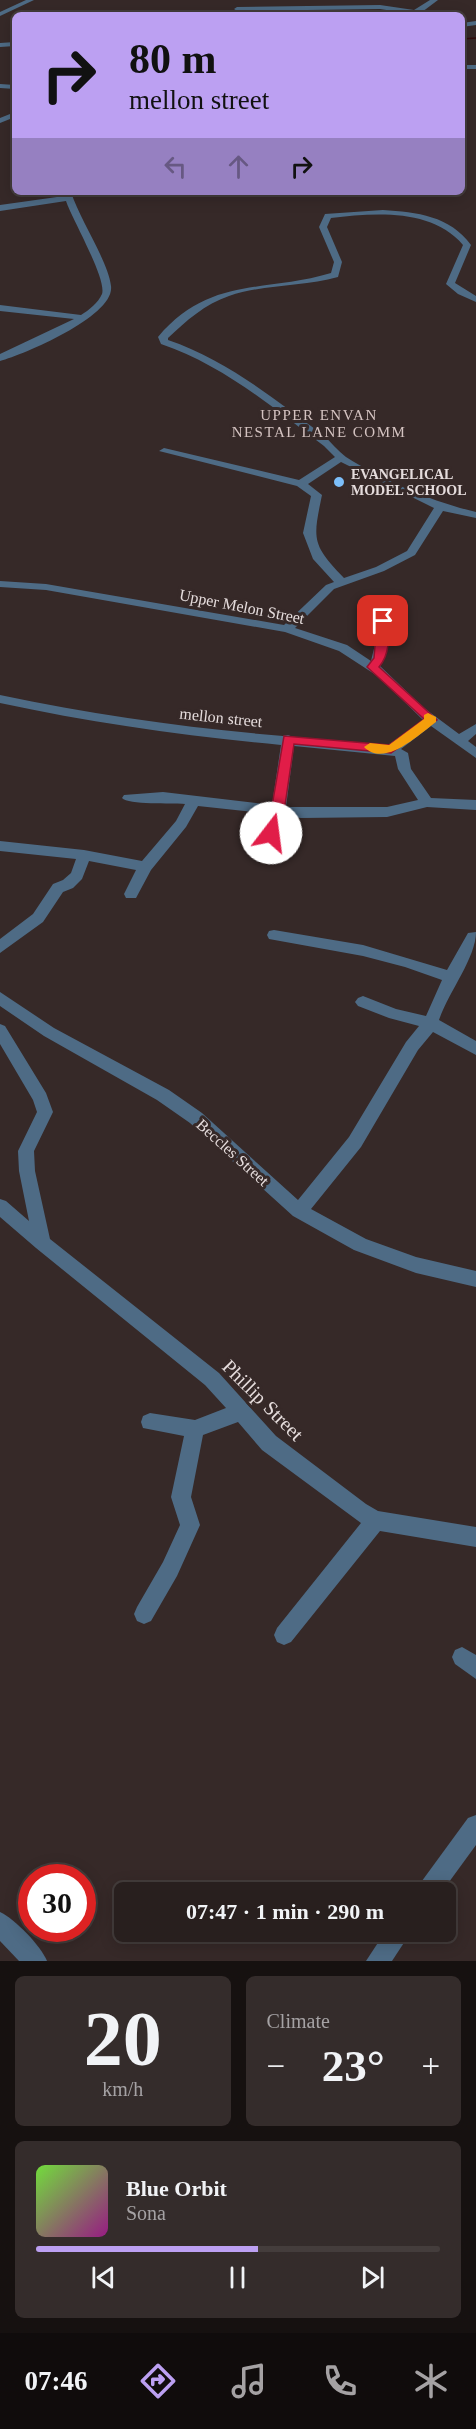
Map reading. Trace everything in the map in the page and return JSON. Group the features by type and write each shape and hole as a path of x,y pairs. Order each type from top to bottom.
{"street":[{"path":"0,15 31,0"},
{"path":"336,9 365,0"},
{"path":"418,12 432,2 447,0"},
{"path":"237,9 380,8 403,12"},
{"path":"0,15 9,17"},
{"path":"0,208 68,195 72,213 97,259 107,289 103,300 91,312 80,317 65,330 0,358"},
{"path":"476,299 450,284 467,245 463,238 450,228 432,218 347,213 328,216 322,227 338,262 335,275 314,282 237,291 207,302 184,317 163,337 164,342 204,358 232,375 328,444 341,458 440,507 476,514"},
{"path":"0,308 80,317"},
{"path":"164,451 301,484 317,495 309,533 319,559 342,583"},
{"path":"301,484 341,458"},
{"path":"287,628 330,587 380,569 411,553 440,507"},
{"name":"Upper Melon Street","path":"0,584 46,587 287,628 343,648 373,667 431,720 476,754"},
{"path":"373,667 380,659 383,639 383,621 378,602"},
{"name":"mellon street","path":"0,699 90,717 209,734 288,739 391,750"},
{"path":"391,750 431,720"},
{"path":"459,741 476,728"},
{"path":"260,843 271,833 278,812 288,739"},
{"path":"391,750 401,753 405,769 427,802"},
{"path":"129,798 163,797 278,812 387,812 427,802 476,805"},
{"path":"131,894 145,867 182,824 194,800"},
{"path":"0,846 84,855 145,867"},
{"path":"0,947 38,918 58,888 69,884 77,875 84,855"},
{"path":"274,935 339,944 433,970 449,977"},
{"path":"299,1211 355,1142 379,1105 412,1046 431,1023 449,977 473,937"},
{"name":"Beccles Street","path":"0,998 50,1032 163,1095 196,1118 299,1211 360,1245 416,1265 476,1279"},
{"path":"363,1002 394,1014 431,1023 476,1049"},
{"path":"0,1030 40,1098 45,1112 26,1151 27,1171 42,1243"},
{"name":"Phillip Street","path":"2,1209 212,1378 268,1443 359,1510 376,1520 476,1537"},
{"path":"150,1422 195,1429 240,1412"},
{"path":"144,1614 170,1569 189,1525 181,1497 195,1429"},
{"path":"284,1635 376,1520"},
{"path":"435,1882 476,1826"},
{"path":"0,1924 35,1961"},
{"path":"379,1960 392,1942"}],"waterway":[{"path":"465,39 476,38"}],"slow traffic":[{"path":"370,747 391,750 431,720 428,717"}],"place":[{"name":"EVANGELICAL MODEL SCHOOL","path":"339,482"}],"district":[{"name":"UPPER ENVAN NESTAL LANE COMM","path":"319,424"}],"route":[{"path":"271,833 278,812 288,739 391,750 431,720 373,667 380,659 383,621"}]}
